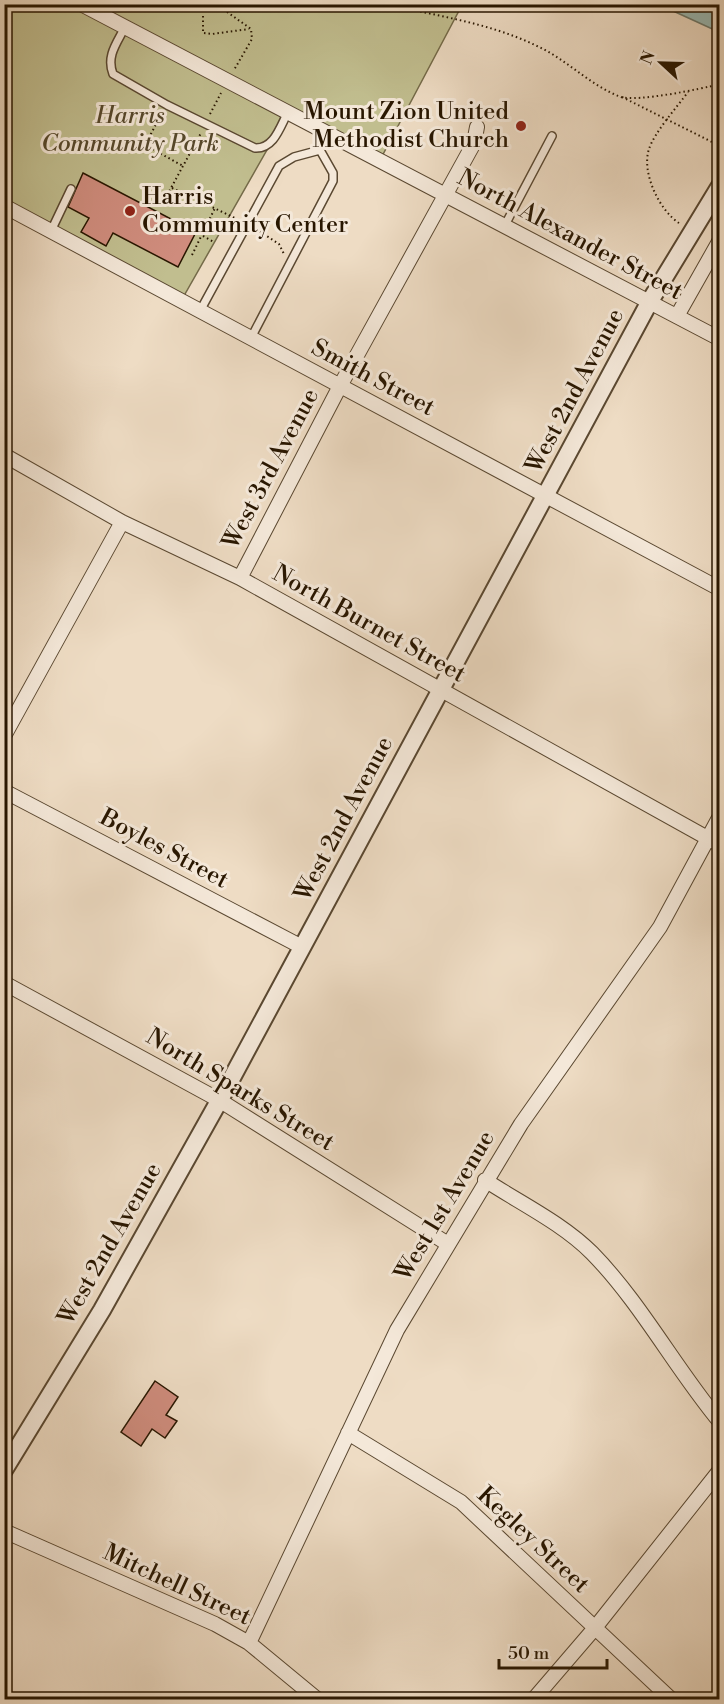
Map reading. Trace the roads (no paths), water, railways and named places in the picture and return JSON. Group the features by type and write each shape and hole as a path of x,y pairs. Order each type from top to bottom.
{"street":[{"name":"North Alexander Street","path":"81,4 720,339"},
{"name":"West 3rd Avenue","path":"240,578 340,386 474,142 477,128"},
{"name":"West 2nd Avenue","path":"4,1470 102,1310 219,1100 650,301 716,192"},
{"name":"Smith Street","path":"4,206 720,589"},
{"path":"677,316 720,240"},
{"name":"North Burnet Street","path":"4,455 123,522 240,578 714,841"},
{"path":"4,736 123,522"},
{"name":"Boyles Street","path":"4,790 302,947"},
{"name":"West 1st Avenue","path":"249,1642 397,1330 485,1179 527,1115 639,961 714,841 720,816"},
{"name":"North Sparks Street","path":"4,983 219,1100 448,1244"},
{"path":"485,1179 552,1222 590,1251 633,1304 720,1422"},
{"name":"Kegley Street","path":"348,1433 461,1502 672,1700"},
{"path":"534,1700 594,1629 720,1470"},
{"name":"Mitchell Street","path":"4,1531 215,1624 249,1642 318,1700"}],"lane":[{"path":"125,27 111,53 110,65 113,74 166,105 255,148 263,148 272,142 288,112"},
{"path":"200,310 279,166 294,157 320,150 328,134"},
{"path":"505,225 552,136"},
{"path":"251,338 333,180 333,173 320,150"},
{"path":"51,231 71,189"}],"water":[{"path":"660,5 719,5 719,32"}],"place":[{"name":"Mount Zion United Methodist Church","path":"521,126"},
{"name":"Harris Community Center","path":"130,211"}],"park label":[{"name":"Harris Community Park","path":"130,130"}]}
